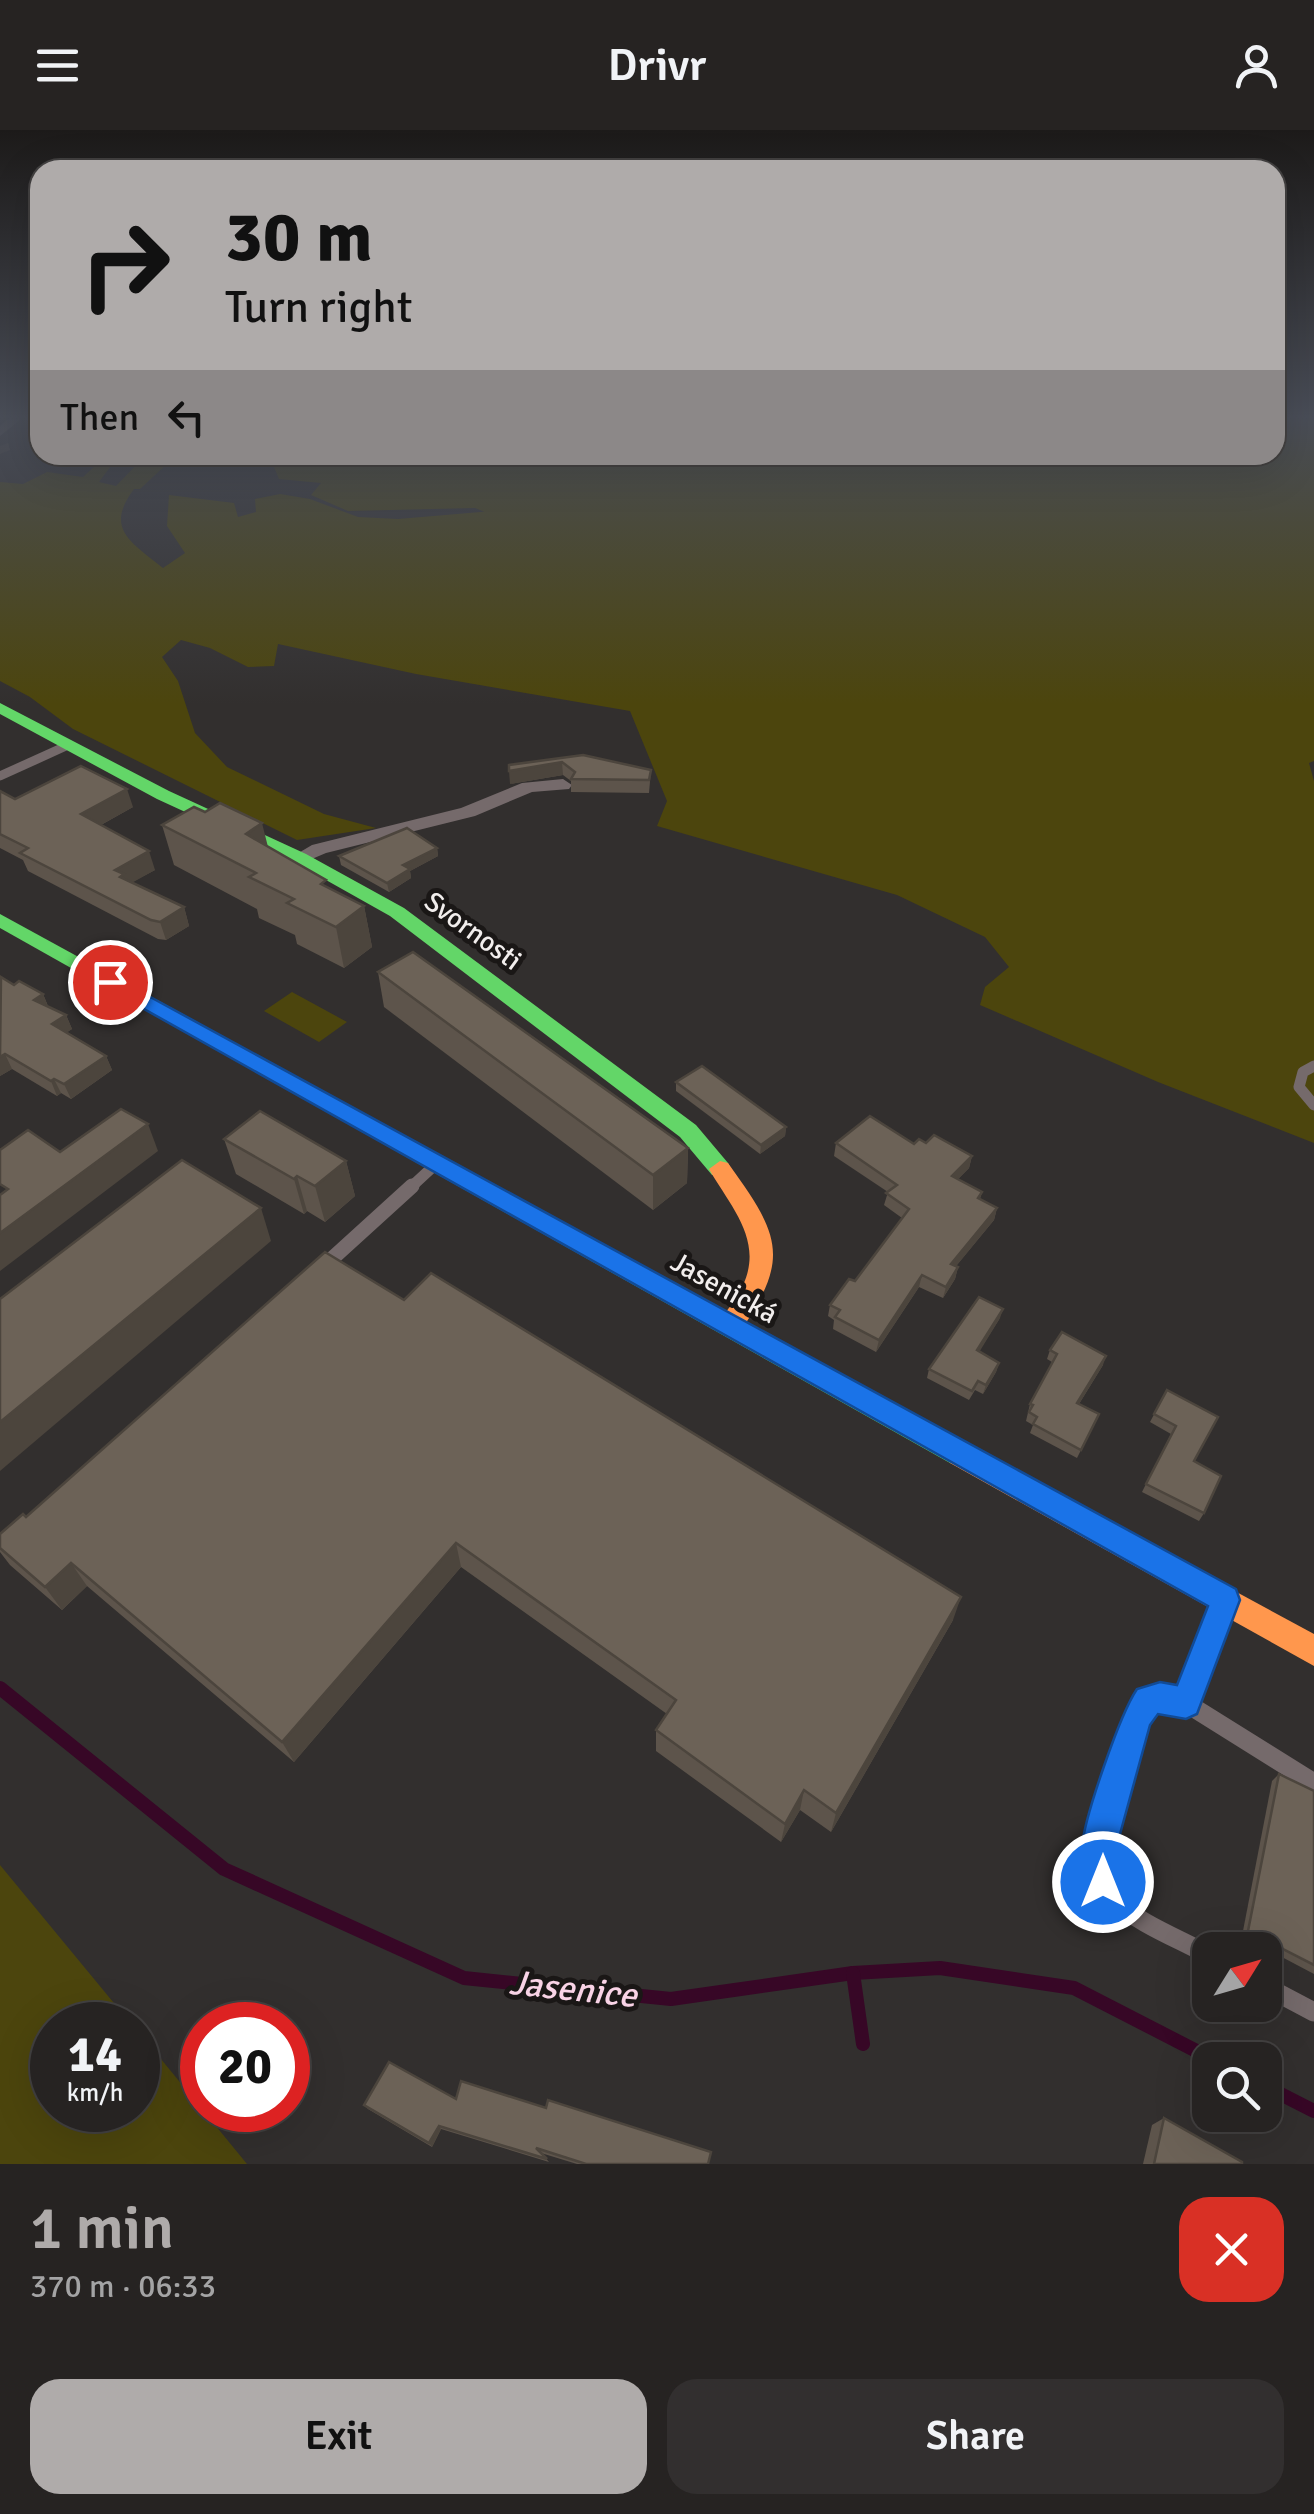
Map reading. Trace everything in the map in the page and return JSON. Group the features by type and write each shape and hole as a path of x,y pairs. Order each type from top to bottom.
{"street":[{"name":"Svornosti","path":"0,708 163,796 300,858 418,926 704,1146 761,1244 764,1258 760,1281 730,1326"},
{"path":"300,858 319,849 468,812 530,787 563,785"},
{"name":"Jasenická","path":"0,920 1314,1650"}],"lane":[{"path":"0,776 66,746"},
{"path":"1314,1066 1302,1072 1297,1086 1298,1093 1314,1105"},
{"path":"315,1274 437,1163"},
{"path":"1186,1703 1225,1600"},
{"path":"1192,1946 1112,1898 1100,1866 1100,1845 1141,1707 1160,1698 1186,1703 1314,1783"},
{"path":"1282,1995 1314,2012"}],"shaded area":[{"path":"0,514 121,514 125,534 163,568 185,553 167,526 168,514 237,514 238,517 350,514 398,519 460,514 1314,514 1314,761 1309,763 1314,781 1314,1143 1158,1082 980,1005 985,987 1009,967 985,937 897,895 657,826 667,801 630,711 416,674 278,644 274,666 248,667 210,648 181,640 162,657 178,681 195,733 227,767 324,814 376,828 297,840 73,729 30,697 0,681"},
{"path":"292,992 347,1022 319,1042 264,1011"},
{"path":"0,1865 113,2002 30,2002 30,2132 160,2132 160,2058 180,2082 180,2132 221,2132 247,2164 0,2164"}],"building":[{"path":"583,755 651,770 649,780 571,779 575,772 562,762 509,771 509,765"},
{"path":"81,766 127,789 81,814 149,851 115,870 124,874 120,877 184,907 160,922 20,853 28,848 0,834 0,791 15,799"},
{"path":"220,803 262,823 246,834 326,880 321,884 364,906 336,927 287,903 294,899 249,877 256,873 162,825 194,807 205,812"},
{"path":"407,828 437,848 403,865 410,869 387,883 339,856"},
{"path":"413,952 688,1148 653,1175 378,972"},
{"path":"1,977 14,985 19,981 43,994 34,1000 66,1015 52,1024 106,1056 64,1084 51,1081 5,1054 0,1057"},
{"path":"702,1066 786,1127 761,1145 676,1082"},
{"path":"121,1109 148,1124 0,1233 0,1195 8,1189 0,1184 0,1150 28,1130 60,1152"},
{"path":"260,1111 346,1161 315,1186 297,1176 294,1179 224,1139"},
{"path":"870,1116 914,1144 919,1139 926,1143 934,1135 972,1156 952,1176 982,1192 978,1198 997,1208 951,1264 958,1267 946,1287 922,1275 879,1340 835,1317 840,1310 830,1305 849,1279 855,1281 909,1209 886,1193 897,1185 836,1143"},
{"path":"182,1160 261,1208 0,1422 0,1299"},
{"path":"325,1252 404,1300 431,1273 961,1597 836,1813 804,1790 785,1824 656,1730 676,1700 456,1543 282,1742 71,1563 45,1587 0,1548 0,1534 23,1514 26,1517"},
{"path":"979,1297 1003,1309 977,1350 999,1363 986,1385 978,1381 972,1391 929,1369"},
{"path":"1062,1332 1106,1356 1077,1403 1099,1414 1081,1450 1033,1424 1037,1417 1029,1412 1057,1354 1050,1350"},
{"path":"1167,1390 1218,1417 1194,1461 1221,1476 1204,1513 1146,1484 1176,1426 1154,1414"},
{"path":"1279,1774 1314,1791 1314,1965 1282,1949 1282,1932 1248,1931"},
{"path":"389,2062 456,2099 461,2081 546,2108 548,2100 711,2152 708,2164 586,2164 536,2148 547,2159 439,2126 429,2143 364,2105"},
{"path":"1164,2118 1242,2162 1242,2164 1154,2164"}],"waterway":[{"name":"Jasenice","path":"0,1688 224,1869 464,1978 671,1999 853,1973"},
{"name":"Jasenice","path":"853,1973 940,1968 1074,1988 1192,2049"},
{"path":"853,1973 863,2044"},
{"name":"Jasenice","path":"1282,2095 1314,2111"}],"traffic: fast":[{"path":"0,708 163,795 300,858 397,912 688,1131 720,1169"},
{"path":"0,920 960,1454"}],"traffic: slow":[{"path":"720,1169 749,1212 762,1247 757,1282 730,1326"},
{"path":"960,1454 1314,1651"}],"route":[{"path":"110,982 1225,1600 1186,1703 1148,1700 1136,1718 1100,1845 1103,1882"}]}
